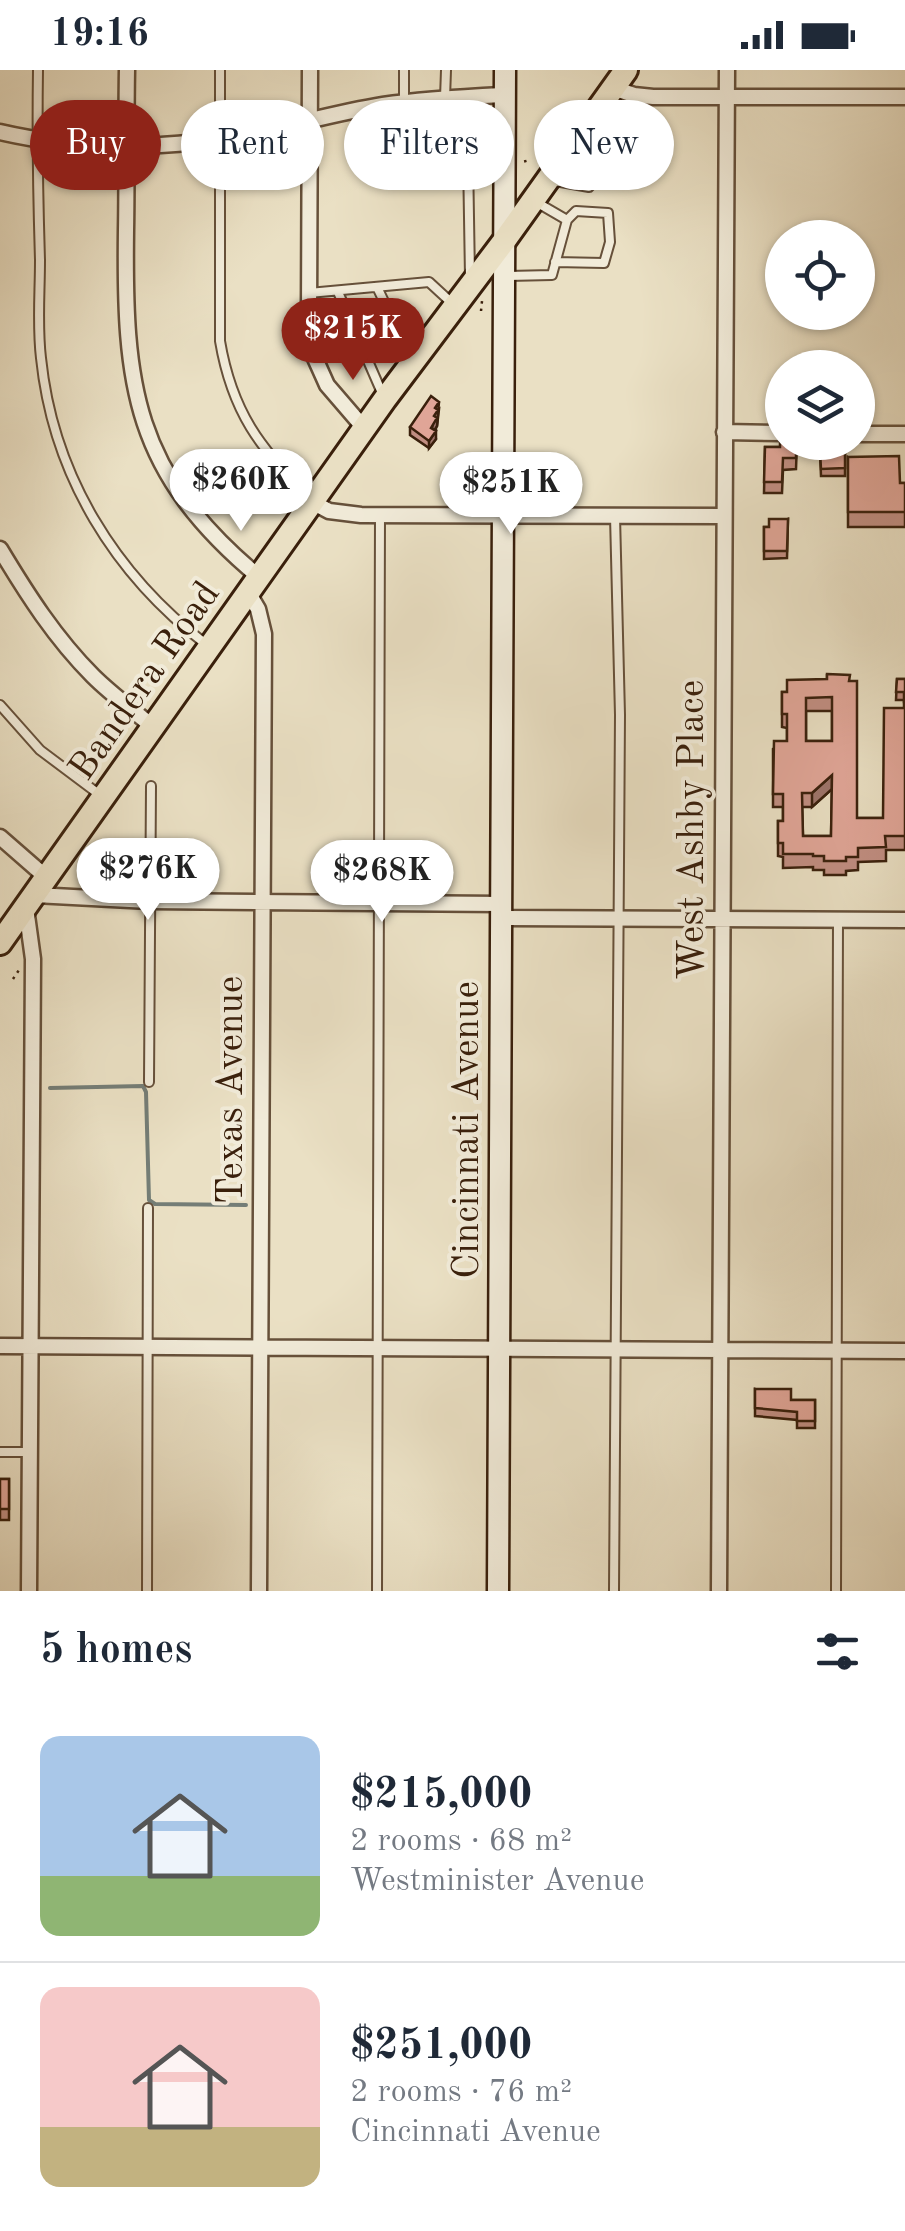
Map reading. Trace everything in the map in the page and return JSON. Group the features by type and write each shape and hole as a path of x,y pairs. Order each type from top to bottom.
{"main road":[{"name":"Bandera Road","path":"604,100 619,79"},
{"name":"Bandera Road","path":"0,944 384,399 455,306 479,293 504,241 540,190"}],"street":[{"path":"127,70 127,100"},
{"path":"310,70 310,100"},
{"name":"Cincinnati Avenue","path":"498,1591 504,70"},
{"name":"West Ashby Place","path":"719,1591 727,70"},
{"path":"619,79 634,95 905,97"},
{"path":"424,100 504,95"},
{"path":"0,132 30,138"},
{"path":"126,190 127,342 138,405 175,489 253,585"},
{"path":"309,190 309,327 319,370 342,406 364,428"},
{"path":"724,432 765,433"},
{"path":"875,434 905,434"},
{"path":"312,502 338,513 380,515 724,516"},
{"path":"0,549 58,638 94,677 153,727"},
{"name":"Texas Avenue","path":"253,585 264,634 260,1591"},
{"path":"0,837 36,894 30,1591"},
{"path":"36,894 149,901 378,903 616,919 905,920"},
{"path":"0,1346 905,1351"}],"lane":[{"path":"38,70 38,100"},
{"path":"220,70 220,100"},
{"path":"404,70 404,100"},
{"path":"445,98 446,70"},
{"path":"468,97 479,293"},
{"path":"38,190 37,306 41,360 47,399 64,458 98,528 128,570 154,601 210,647"},
{"path":"219,190 220,340 224,364 233,392 262,449 312,502"},
{"path":"533,200 567,220"},
{"path":"504,276 552,274 555,262 567,220 576,211 608,213 610,242 604,263 555,262"},
{"path":"308,293 429,282 455,306"},
{"path":"377,287 413,362"},
{"path":"338,292 384,399"},
{"path":"377,1591 380,515"},
{"path":"614,1591 620,715 615,516"},
{"path":"0,705 40,750 104,798"},
{"path":"150,786 150,1082"},
{"path":"836,1591 838,920"},
{"path":"148,1208 148,1591"},
{"path":"0,1452 30,1452"}],"path":[{"path":"479,293 481,312"}],"building":[{"path":"431,396 439,402 431,428 436,431 429,441 410,427"},
{"path":"765,447 765,460 783,460 782,482 764,482"},
{"path":"875,456 899,456 900,483 905,483 905,512 848,512 848,460 875,460"},
{"path":"820,460 845,460 845,468 821,469"},
{"path":"769,519 788,519 787,551 764,551 764,527 769,527"},
{"path":"827,674 850,675 849,681 857,681 857,818 883,818 884,708 905,708 905,836 885,836 886,847 858,848 858,857 846,857 846,861 824,861 824,856 813,854 783,854 783,843 778,843 783,794 773,794 774,741 787,741 782,692 787,692 787,680 827,679","holes":["832,697 832,741 806,741 806,698","832,775 831,836 803,836 802,793 812,793"]},
{"path":"897,679 905,679 905,702 904,692 896,692"},
{"path":"755,1389 791,1389 791,1400 815,1400 815,1421 797,1421 797,1412 755,1408"},
{"path":"0,1479 9,1479 9,1509 0,1509"}],"waterway":[{"path":"50,1088 143,1086 149,1200 155,1204 246,1205"}]}
